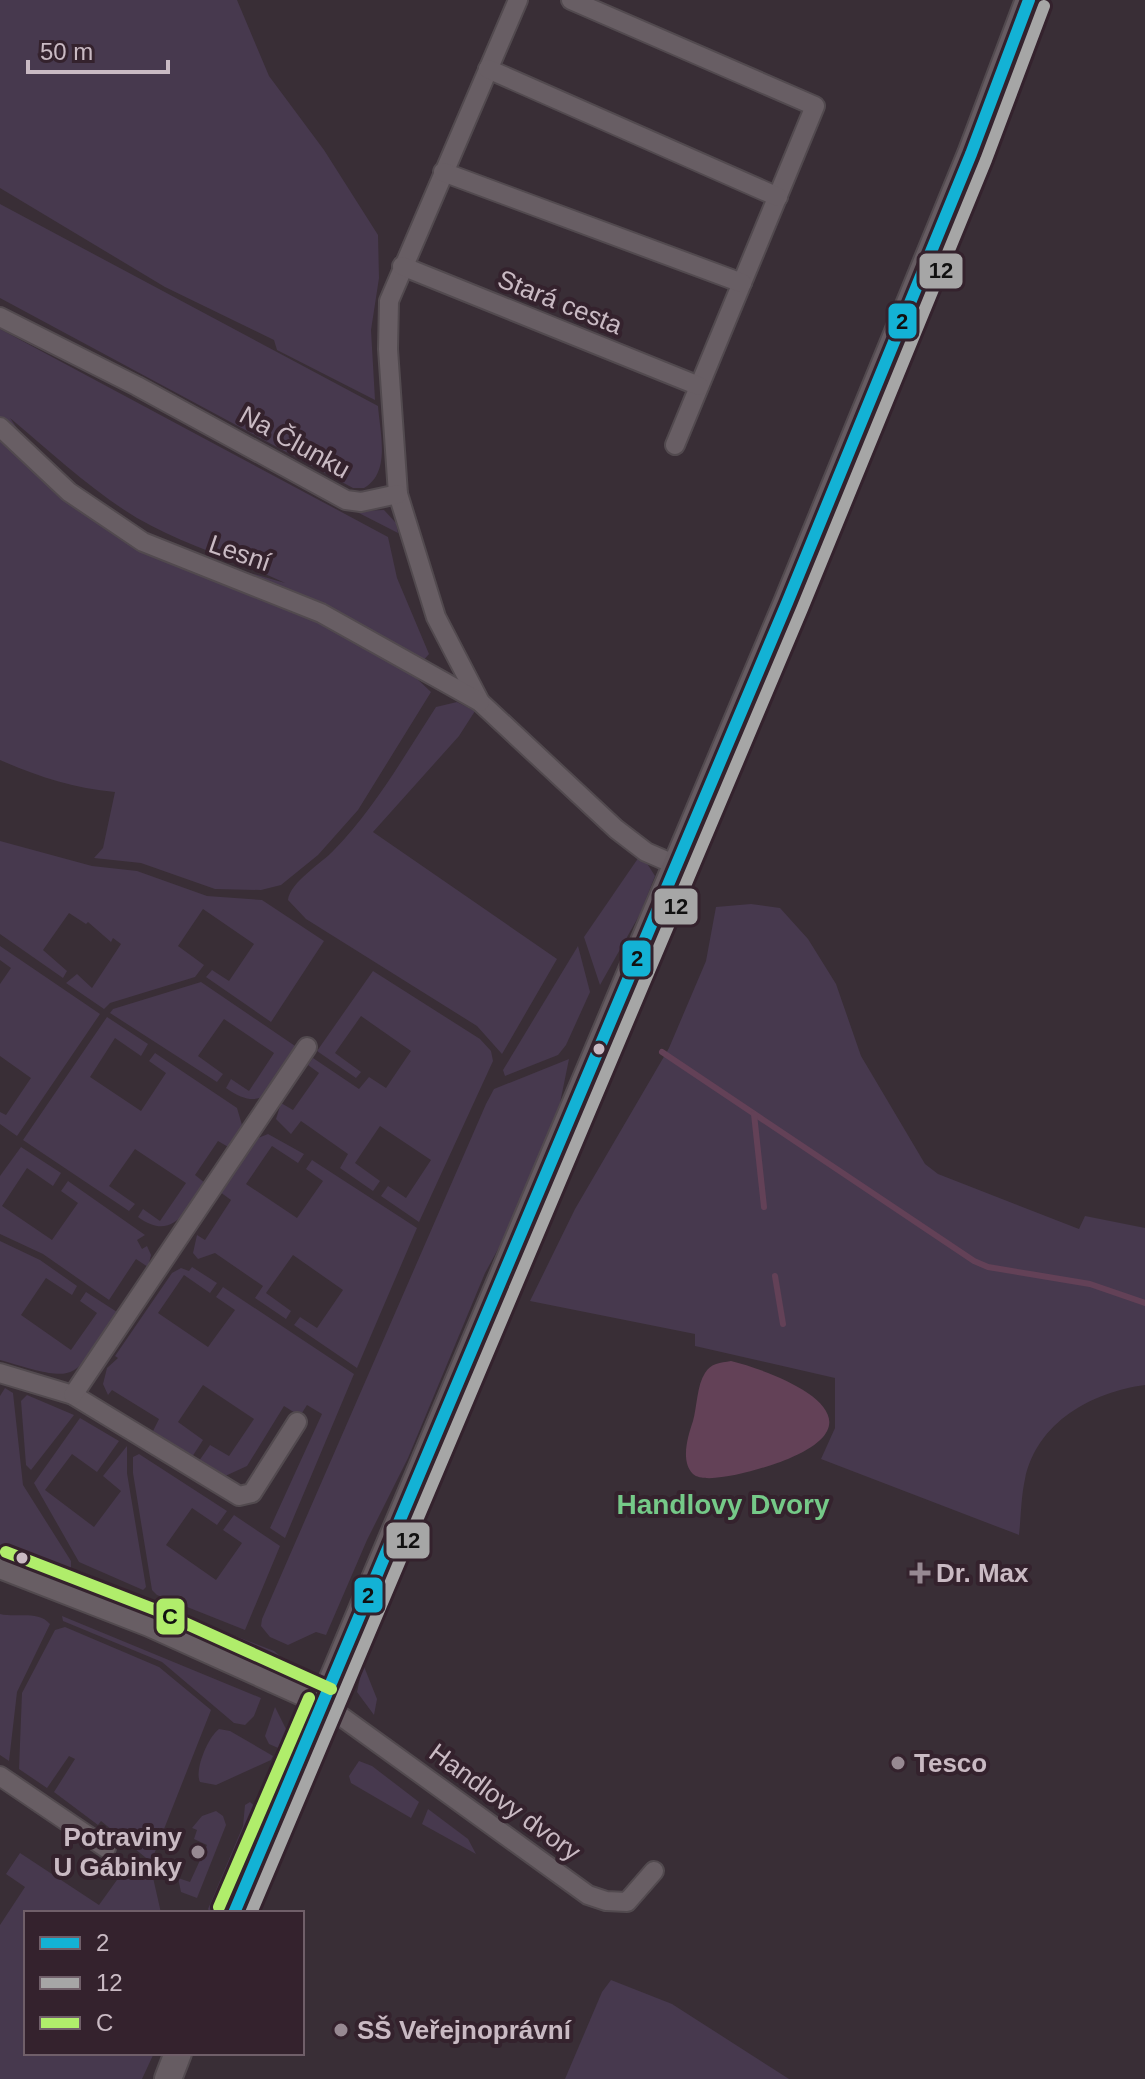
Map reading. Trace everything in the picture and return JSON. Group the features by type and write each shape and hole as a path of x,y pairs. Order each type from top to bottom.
{"main road":[{"path":"235,1911 787,603 971,154 1029,0"},
{"path":"168,2079 177,2055"}],"street":[{"path":"518,0 402,266 388,313 398,494 436,617 480,702 616,829 646,852 676,865"},
{"path":"571,0 815,106 675,445"},
{"path":"488,69 778,197"},
{"path":"443,172 742,283"},
{"name":"Stará cesta","path":"402,266 699,386"},
{"name":"Na Člunku","path":"0,317 137,386 346,500 361,502 398,494"},
{"name":"Lesní","path":"0,427 69,492 143,542 321,613 480,702"},
{"path":"73,1395 307,1047"},
{"path":"0,1373 73,1395 239,1496 252,1493 297,1422"},
{"path":"0,1567 149,1625 324,1704"},
{"name":"Handlovy dvory","path":"324,1704 588,1895 606,1901 627,1902 654,1871"},
{"path":"0,1776 106,1848"}],"shaded area":[{"path":"0,0 237,0 269,76 324,150 378,235 379,278 371,330 375,400 277,350 274,340 165,287 0,188"},
{"path":"0,204 378,406 382,452 378,473 364,488 353,488 0,298"},
{"path":"0,329 388,537 397,578 429,654 422,662 322,603 350,630 394,657 431,692 358,810 318,855 281,885 261,890 215,889 141,863 94,858 103,848 115,792 56,781 0,760","holes":["10,418 88,483 137,518 285,583 198,558 82,509 39,461"]},
{"path":"384,510 396,523 398,533 355,511"},
{"path":"457,702 475,711 459,736 373,832 557,959 502,1054 477,1026 306,919 288,900 294,886 334,850 363,817 436,707"},
{"path":"0,841 92,866 137,871 207,896 262,900 324,941 271,1022 206,977 212,970 229,981 254,944 203,909 178,946 204,965 195,977 110,1003 104,1009 66,983 77,974 92,988 121,944 113,938 111,942 88,922 86,924 69,913 43,950 67,971 63,978 0,934"},
{"path":"641,854 655,876 640,914 600,985 584,937"},
{"path":"751,904 780,908 808,939 836,984 861,1056 925,1164 938,1174 1079,1229 1085,1216 1145,1228 1145,1385 1087,1403 1054,1426 1041,1441 1025,1479 1019,1535 821,1459 835,1428 835,1378 695,1346 695,1334 530,1301 575,1209 669,1048 706,961 716,907"},
{"path":"0,946 100,1014 17,1136 0,1124 0,1112 6,1115 31,1078 0,1056 0,984 11,968 0,960"},
{"path":"578,946 590,992 566,1045 558,1055 505,1076 503,1070"},
{"path":"373,971 480,1039 491,1051 493,1061 419,1222 381,1196 388,1186 406,1198 431,1160 380,1126 355,1163 380,1181 373,1191 340,1168 348,1154 301,1121 291,1134 276,1119 281,1103 293,1110 319,1073 308,1065 313,1058 359,1089 369,1077 386,1088 411,1051 361,1016 335,1053 361,1072 356,1078 317,1051"},
{"path":"201,982 298,1048 270,1092 252,1099 226,1088 231,1079 249,1091 274,1053 224,1019 198,1056 223,1074 217,1082 110,1013 113,1009"},
{"path":"107,1017 148,1044 141,1056 115,1038 90,1077 141,1111 166,1073 149,1061 155,1053 237,1108 242,1125 230,1148 218,1141 195,1175 205,1183 185,1212 170,1225 150,1224 138,1217 143,1209 160,1221 186,1183 135,1149 109,1186 135,1204 129,1211 23,1140"},
{"path":"569,1059 560,1103 508,1231 485,1273 408,1458 367,1540 326,1635 316,1632 288,1645 270,1637 261,1626 262,1619 486,1104 494,1089"},
{"path":"268,1134 304,1154 298,1163 272,1146 246,1184 297,1218 323,1181 306,1169 312,1160 417,1228 357,1368 294,1325 300,1317 317,1328 343,1290 293,1255 266,1293 291,1311 286,1319 255,1298 263,1286 215,1253 198,1259 193,1253 197,1235 205,1240 231,1200 220,1192 258,1138"},
{"path":"21,1147 61,1173 53,1186 27,1168 2,1206 52,1240 78,1203 61,1191 68,1181 145,1235 137,1240 142,1249 147,1246 151,1255 148,1267 136,1259 109,1300 43,1254 0,1234 0,1176"},
{"path":"0,1241 40,1260 77,1286 72,1295 46,1278 21,1315 71,1350 97,1313 80,1301 86,1292 117,1312 91,1352 72,1371 61,1374 46,1372 0,1360"},
{"path":"192,1267 217,1283 210,1293 184,1275 158,1313 208,1347 235,1310 216,1297 223,1287 354,1374 285,1538 270,1528 322,1414 307,1405 300,1416 284,1406 247,1466 223,1477 199,1461 210,1445 229,1456 254,1419 203,1385 178,1422 203,1440 192,1457 153,1431 159,1419 112,1390 108,1395 103,1384 107,1368 118,1358 115,1356 172,1273 181,1268 189,1271"},
{"path":"731,1361 797,1386 827,1413 828,1428 817,1443 788,1459 725,1477 700,1477 689,1469 686,1455 700,1384 710,1367"},
{"path":"5,1388 13,1393 23,1485 71,1561 71,1576 0,1549 0,1396"},
{"path":"27,1395 74,1415 31,1470 26,1465 21,1401"},
{"path":"80,1418 119,1441 97,1472 72,1454 45,1490 94,1527 121,1491 103,1476 127,1446 127,1473 146,1587 143,1590 79,1562 34,1483"},
{"path":"139,1454 227,1511 217,1525 192,1508 166,1545 216,1580 242,1543 223,1530 234,1515 280,1546 245,1630 157,1595 152,1590 133,1473 133,1457"},
{"path":"80,1571 146,1598 121,1596 77,1579"},
{"path":"0,1614 40,1617 50,1624 17,1692 9,1761 0,1755"},
{"path":"62,1616 261,1698 254,1716 245,1725 234,1723 162,1662 63,1621"},
{"path":"186,1617 274,1651 280,1656 279,1662 198,1629"},
{"path":"65,1627 159,1667 211,1710 151,1862 101,1821 98,1825 54,1792 75,1759 69,1756 47,1788 19,1769 22,1693 55,1630"},
{"path":"363,1664 377,1699 374,1715 357,1692"},
{"path":"275,1707 288,1733 285,1751 269,1744 265,1736"},
{"path":"219,1729 230,1731 273,1756 271,1760 216,1785 200,1782 203,1754"},
{"path":"359,1761 372,1766 419,1802 411,1818 351,1783 349,1776"},
{"path":"250,1802 257,1808 215,1911 209,1911 243,1826 245,1805"},
{"path":"428,1809 468,1839 476,1854 422,1824"},
{"path":"216,1811 223,1816 226,1825 197,1898 181,1892 178,1878 190,1882 207,1845 194,1839 197,1830 192,1828 202,1816"},
{"path":"20,1853 99,1905 132,1859 152,1873 161,1911 24,1911 24,2055 153,2055 142,2079 0,2079 0,1925 25,1887 6,1874"},
{"path":"611,1980 672,2004 789,2079 565,2079 602,1992"}],"waterway":[{"path":"662,1052 974,1261 988,1267 1090,1284 1145,1303"},
{"path":"754,1114 764,1207"},
{"path":"775,1276 783,1324"}],"transit line":[{"name":"2","path":"235,1911 787,603 971,154 1029,0"},
{"name":"12","path":"252,1911 802,609 986,160 1044,6"},
{"name":"C","path":"6,1552 156,1610 331,1689"},
{"name":"C","path":"219,1907 309,1698"}],"place":[{"name":"Dr. Max","path":"920,1573"},
{"name":"Tesco","path":"898,1763"},
{"name":"Potraviny U Gábinky","path":"198,1852"},
{"name":"SŠ Veřejnoprávní","path":"341,2030"}],"district":[{"name":"Handlovy Dvory","path":"723,1504"}]}
